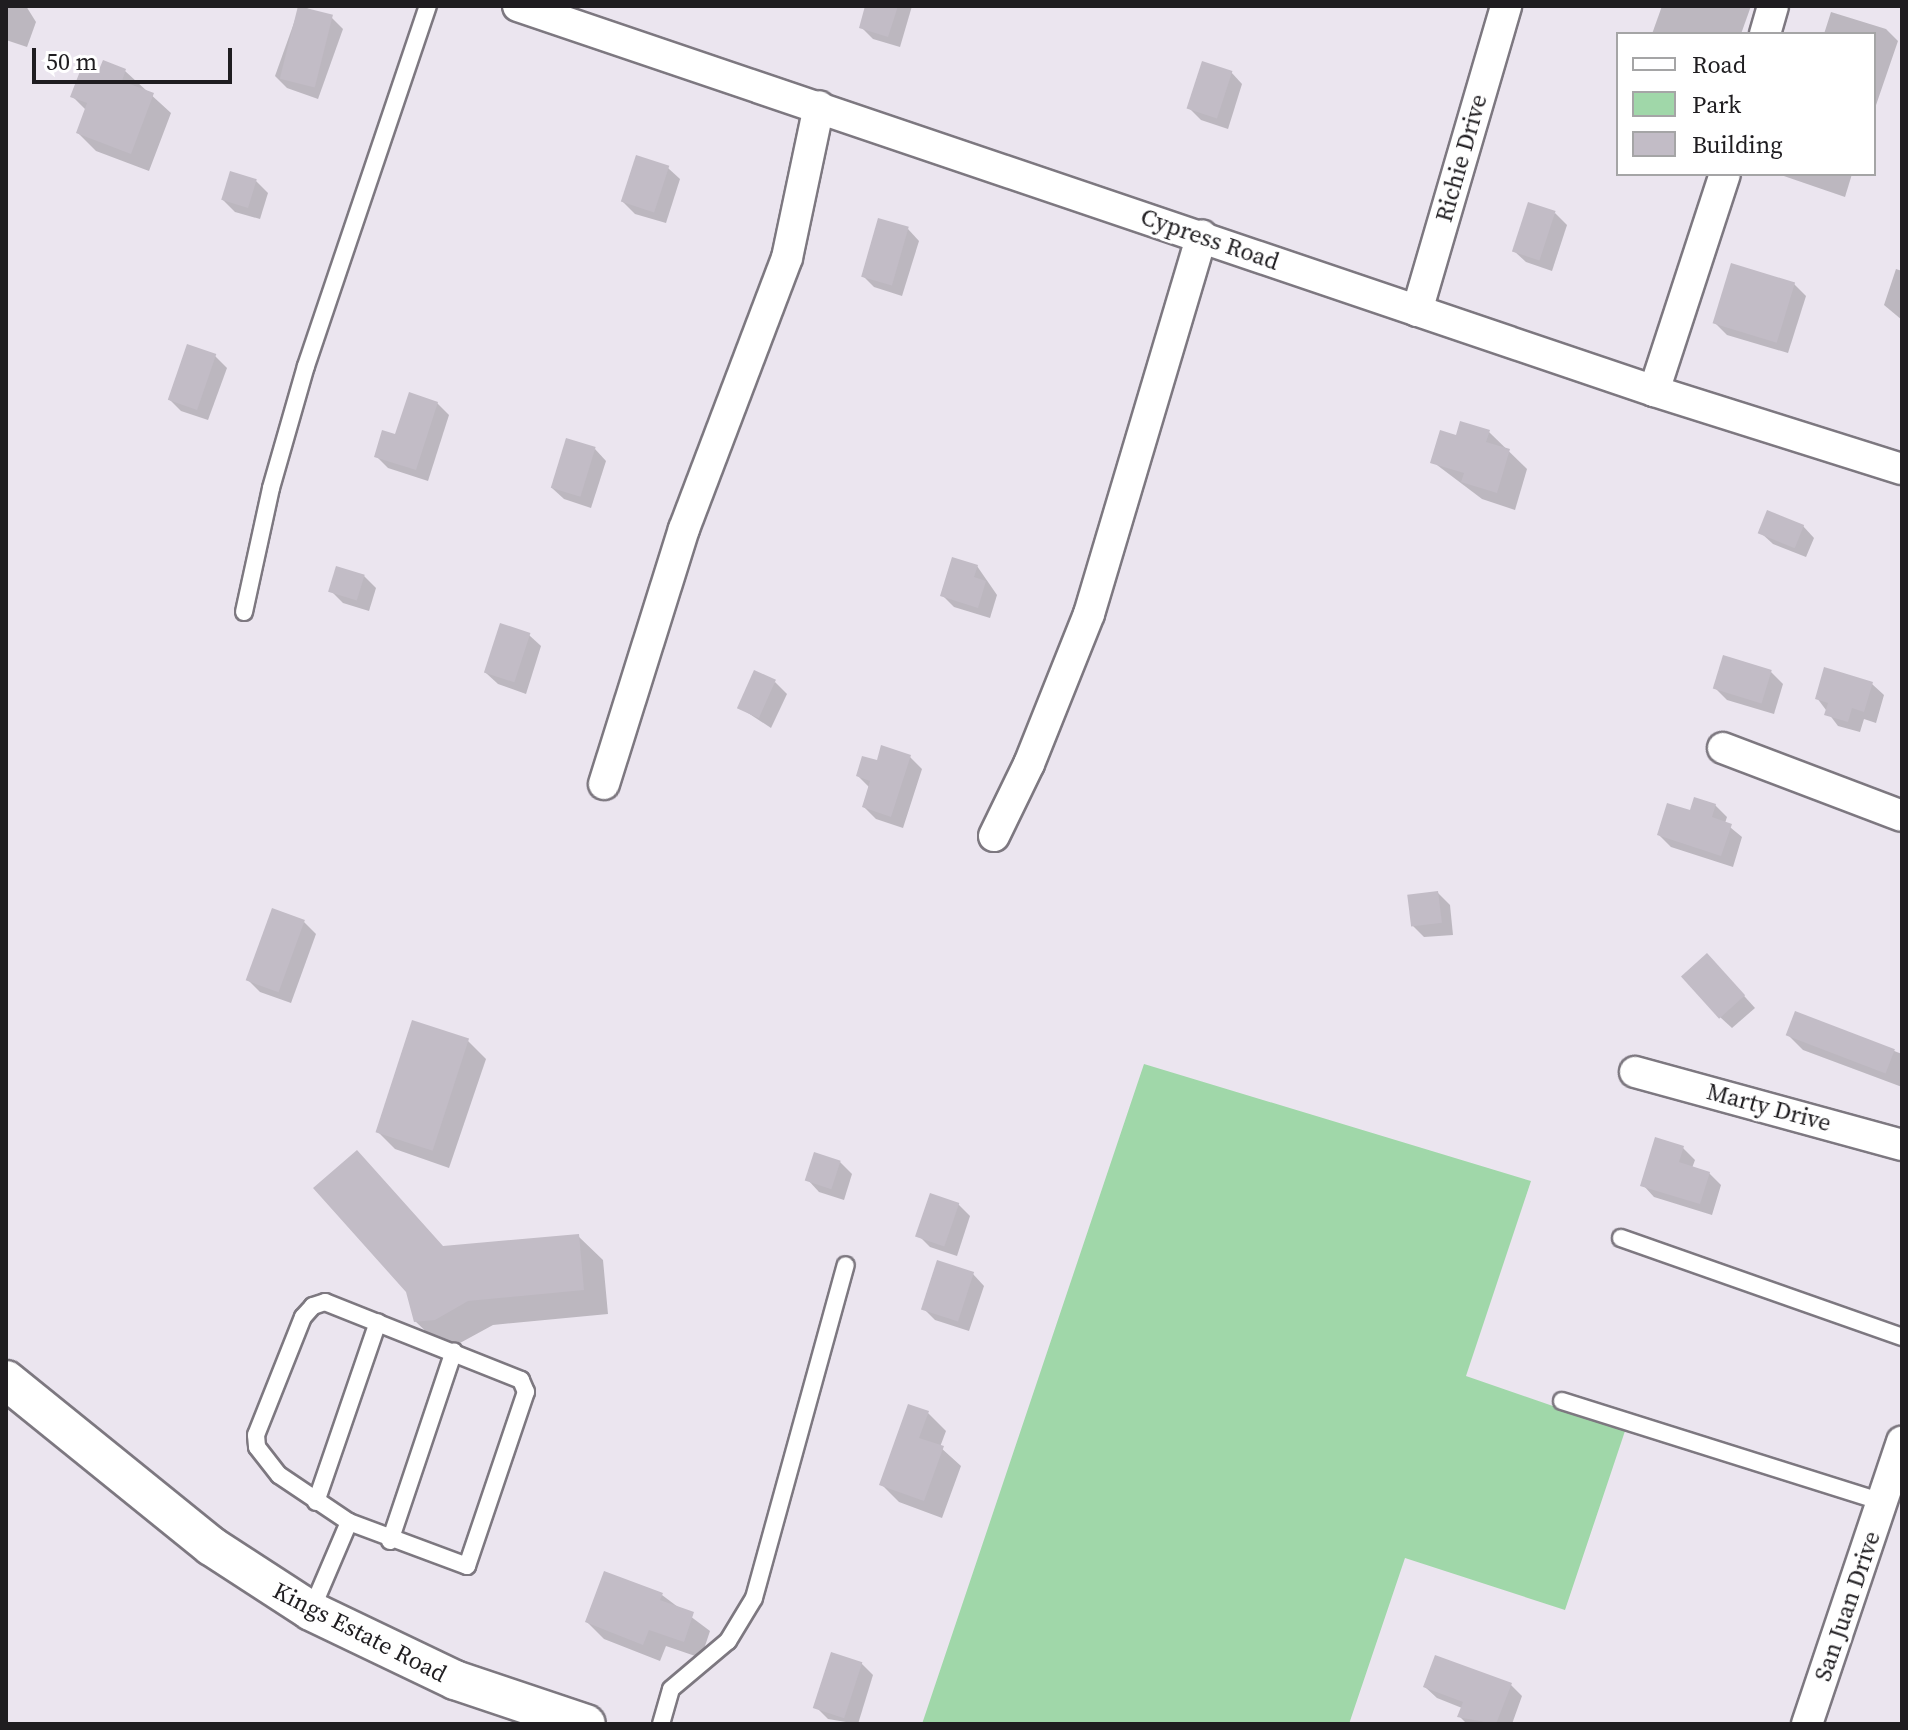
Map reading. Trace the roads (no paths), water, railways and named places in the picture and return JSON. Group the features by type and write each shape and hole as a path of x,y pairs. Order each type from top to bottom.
{"street":[{"name":"Cypress Road","path":"518,6 1654,391 1902,469"},
{"name":"Richie Drive","path":"1417,311 1506,6"},
{"path":"1766,32 1773,6"},
{"path":"604,784 684,529 783,271 819,106"},
{"path":"1654,391 1724,176"},
{"path":"994,836 1029,764 1089,614 1202,236"},
{"path":"1723,748 1902,816"},
{"name":"Marty Drive","path":"1635,1072 1902,1145"},
{"name":"Kings Estate Road","path":"6,1380 211,1546 311,1611 455,1680 586,1724"},
{"name":"San Juan Drive","path":"1807,1724 1902,1442"}],"lane":[{"path":"244,612 271,488 306,366 428,6"},
{"path":"1621,1238 1902,1337"},
{"path":"661,1724 671,1689 728,1641 754,1598 846,1265"},
{"path":"325,1302 454,1351 509,1371 526,1392 472,1558 461,1566 390,1541 349,1522 316,1502 264,1460 256,1435 303,1317 313,1306 325,1302"},
{"path":"316,1502 378,1322"},
{"path":"390,1541 454,1351"},
{"path":"1562,1401 1882,1502"},
{"path":"311,1611 349,1522"}]}
